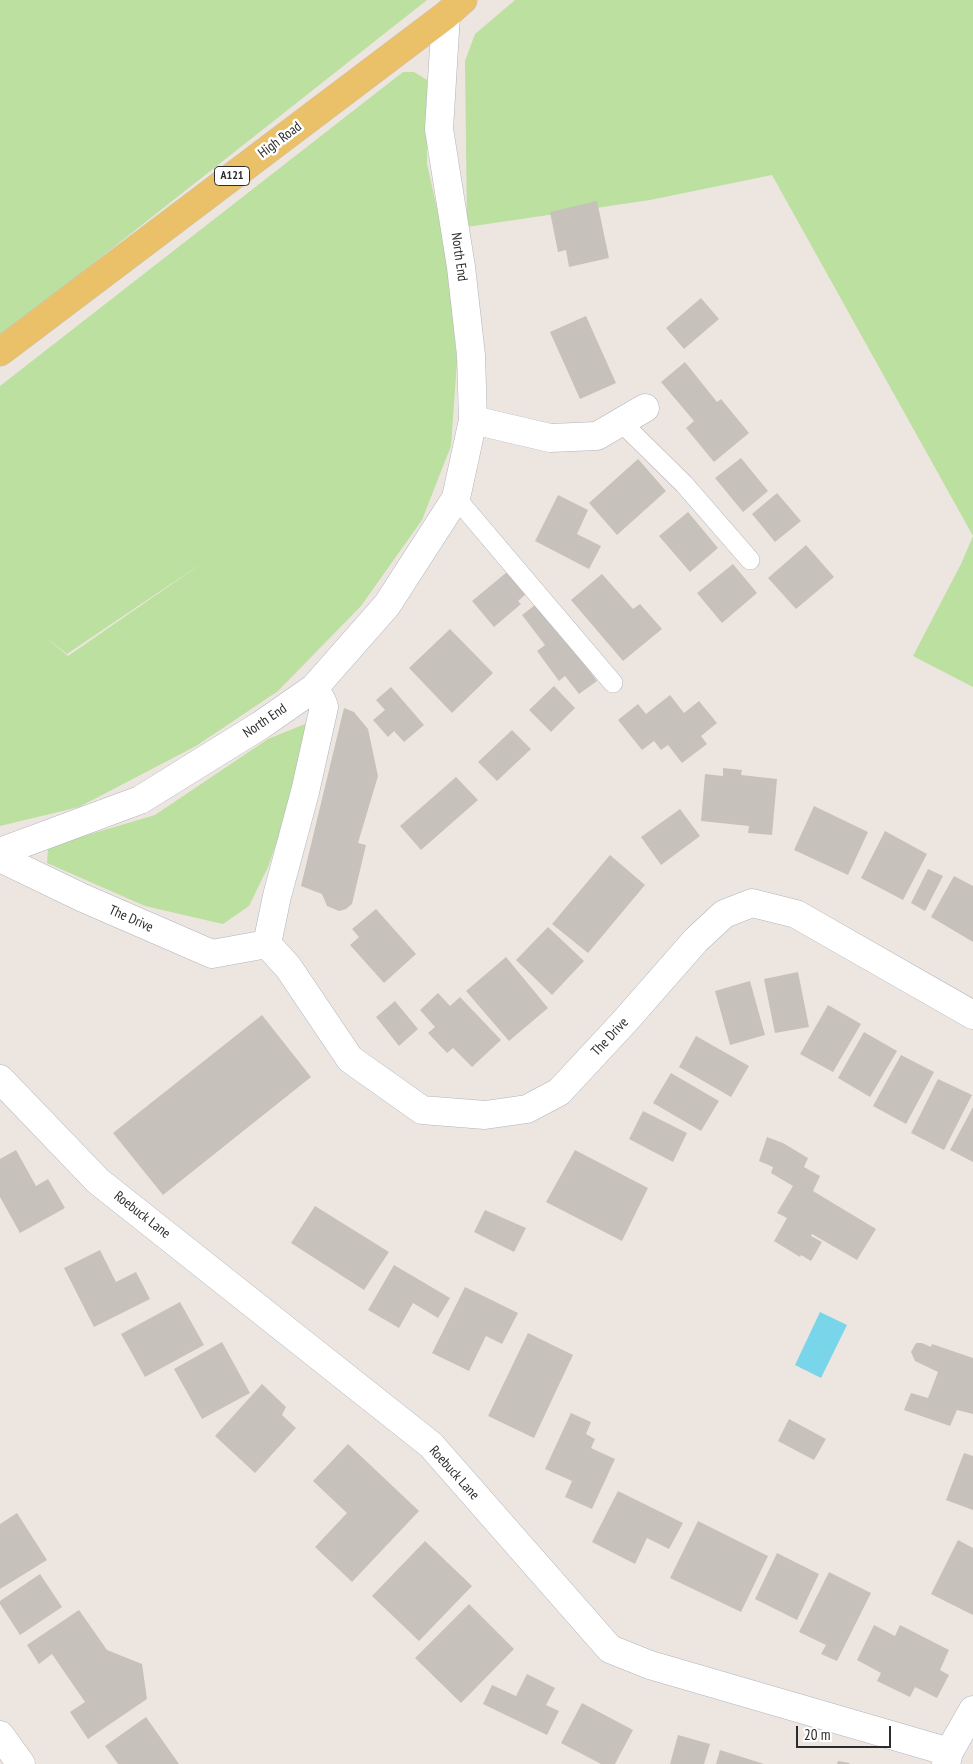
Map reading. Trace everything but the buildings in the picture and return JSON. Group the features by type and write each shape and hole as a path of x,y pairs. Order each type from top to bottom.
{"main road":[{"name":"High Road","path":"0,352 454,7"}],"street":[{"name":"North End","path":"0,852 140,800 261,725 314,688 387,605 456,498 473,420 471,355 461,267 439,129 454,7"},
{"path":"473,420 550,438 597,436 645,408"},
{"path":"267,944 277,896 306,792 324,707 314,688"},
{"name":"The Drive","path":"0,858 83,898 212,954 267,944 288,968 350,1059 422,1110 485,1115 527,1109 559,1092 696,940 724,914 752,903 796,914 973,1015"},
{"name":"Roebuck Lane","path":"0,1079 98,1181 431,1445 610,1649 650,1665 948,1758"},
{"path":"948,1758 973,1710"},
{"path":"0,1735 21,1764"}],"lane":[{"path":"621,422 684,484 750,560"},
{"path":"456,498 613,683"}],"green space":[{"path":"0,0 427,0 0,337"},
{"path":"515,0 973,0 973,536 772,175 650,200 467,227 465,61 475,34"},
{"path":"403,72 414,72 427,80 427,164 446,249 457,362 451,446 422,520 361,606 278,691 196,746 79,807 0,826 0,386","holes":["208,559 68,656 43,635 67,654"]},
{"path":"973,536 973,687 913,656 961,564"},
{"path":"305,724 310,749 268,867 249,906 223,924 145,906 47,863 48,849 77,838 155,815 268,739"}],"water":[{"path":"820,1312 847,1325 821,1378 795,1365"}]}
